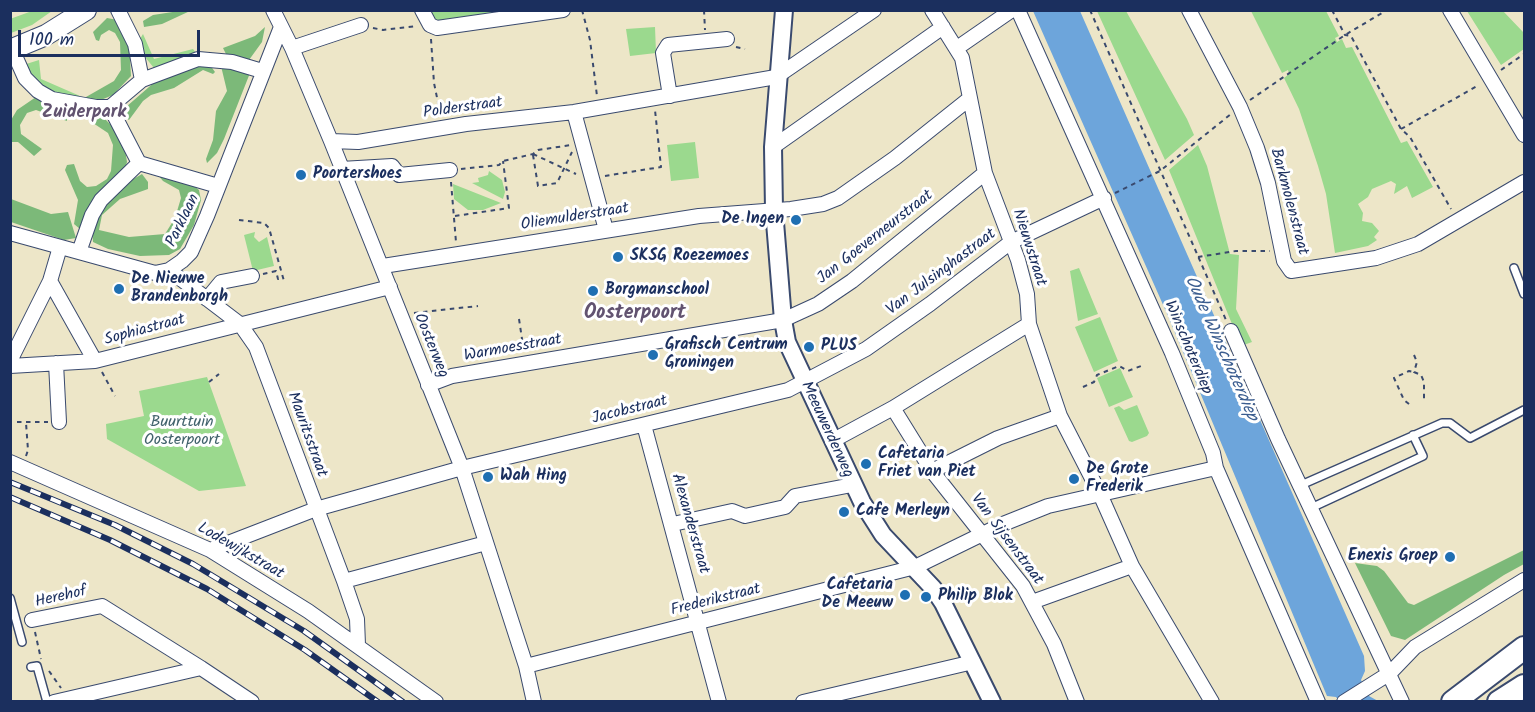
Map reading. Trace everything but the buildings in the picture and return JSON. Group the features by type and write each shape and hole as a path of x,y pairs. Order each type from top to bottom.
{"highway":[{"path":"1455,702 1524,648"},
{"path":"1455,702 1524,659"},
{"path":"1500,702 1524,686"}],"main road":[{"path":"11,50 46,35 86,10"}],"street":[{"path":"118,10 135,44 142,80"},
{"path":"422,10 430,25 437,27 562,10"},
{"name":"Meeuwerderweg","path":"784,10 776,77 772,147 774,210 783,320 787,342 852,485 883,535 915,567 943,603 992,702"},
{"path":"776,77 874,10"},
{"name":"Nieuwstraat","path":"932,10 957,48 985,173 1024,279 1029,324 1060,416 1100,494 1132,566 1212,702"},
{"path":"957,48 1012,10"},
{"name":"Winschoterdiep","path":"1018,10 1108,196 1213,453 1216,468 1318,702"},
{"name":"Barkmolenstraat","path":"1189,10 1240,107 1268,183 1282,251 1291,271 1376,258 1418,244 1524,182"},
{"path":"1450,10 1524,135"},
{"name":"Oosterweg","path":"279,17 462,468 526,666 534,702"},
{"name":"Parklaan","path":"10,233 141,270 155,273 169,270 191,252 262,71 279,17"},
{"path":"292,48 361,25"},
{"path":"772,147 943,27"},
{"path":"670,96 663,53 668,45 727,39"},
{"path":"11,50 25,78 38,91 52,99 75,105 110,107 142,80 198,59 232,62 262,71"},
{"name":"Polderstraat","path":"331,141 358,142 443,128 574,112 776,77"},
{"name":"Oliemulderstraat","path":"382,267 699,216 807,208 838,198 895,158 969,99"},
{"path":"110,107 139,163 218,186"},
{"path":"574,112 606,230"},
{"path":"79,252 92,215 101,200 139,163"},
{"path":"341,169 393,166 399,175 449,170"},
{"name":"Jan Goeverneurstraat","path":"783,320 818,304 852,281 985,173"},
{"name":"Van Julsinghastraat","path":"804,382 866,349 1011,242 1108,196"},
{"path":"10,361 50,281 60,247"},
{"name":"Mauritsstraat","path":"169,270 240,324 256,347 344,581 357,619 358,645"},
{"path":"207,299 221,282 252,276"},
{"path":"50,281 95,361"},
{"name":"Sophiastraat","path":"10,366 95,361 390,287"},
{"name":"Warmoesstraat","path":"428,386 452,376 783,320"},
{"path":"832,441 893,408 1029,324"},
{"path":"1231,331 1402,702"},
{"path":"56,363 59,422"},
{"name":"Jacobstraat","path":"210,550 316,509 462,468 788,390 804,382"},
{"name":"Van Sijsenstraat","path":"893,408 932,471 1013,571 1054,644 1077,702"},
{"path":"932,471 998,438 1060,416"},
{"name":"Alexanderstraat","path":"644,425 673,524 719,702"},
{"name":"Lodewijkstraat","path":"16,464 210,550 358,645 435,702"},
{"name":"Frederikstraat","path":"526,666 915,567 1026,514 1071,500 1216,468"},
{"path":"673,524 732,511 745,516 785,507 795,496 852,485"},
{"path":"344,581 486,543"},
{"path":"1032,602 1132,566"},
{"path":"1344,702 1390,673 1415,647 1524,580"},
{"name":"Herehof","path":"32,620 102,606 252,702"},
{"path":"803,702 973,662"},
{"path":"54,702 201,668"}],"lane":[{"path":"1514,268 1524,294"},
{"path":"1301,485 1442,423 1450,423 1470,438 1524,410"},
{"path":"1311,508 1423,456 1413,435"},
{"path":"10,598 22,642"},
{"path":"31,667 37,666 47,702"}],"path":[{"path":"582,10 590,40 598,108"},
{"path":"704,10 706,42"},
{"path":"1090,10 1231,331"},
{"path":"1332,10 1345,34 1351,36 1401,129 1410,137 1458,222"},
{"path":"1108,196 1160,171 1240,107 1345,34 1386,10"},
{"path":"361,25 383,30 430,25 434,83 443,128"},
{"path":"1401,129 1491,78 1524,54"},
{"path":"533,154 591,178 661,167 654,99"},
{"path":"458,254 449,170 499,165 503,161 533,154 538,150 576,144 557,183 538,186 533,154"},
{"path":"455,216 509,208 503,161"},
{"path":"239,220 264,224 269,228 283,279 278,279 276,271 252,276"},
{"path":"1198,257 1236,251 1282,251"},
{"path":"400,315 478,306"},
{"path":"519,319 526,364"},
{"path":"1414,355 1417,362 1414,372"},
{"path":"95,361 116,396"},
{"path":"1083,387 1094,382 1097,375 1119,366 1128,371 1141,366"},
{"path":"1409,404 1404,400 1394,378 1409,371 1421,375 1424,382 1424,399"},
{"path":"209,382 219,374"},
{"path":"17,422 59,422"},
{"path":"16,464 28,450 26,422"},
{"name":"Herehof","path":"32,620 40,658 68,698"}],"green space":[{"path":"32,11 52,11 32,25 11,33 10,19"},
{"path":"190,11 162,24 144,27 143,21 153,15"},
{"path":"424,11 497,11 497,19 429,29"},
{"path":"1097,11 1126,11 1187,119 1194,135 1165,160"},
{"path":"1251,11 1326,11 1339,36 1335,38 1337,42 1342,39 1346,48 1352,47 1401,143 1407,141 1433,187 1412,198 1407,186 1394,194 1396,184 1391,181 1372,189 1368,197 1358,204 1363,213 1362,221 1372,223 1379,231 1374,237 1377,240 1368,246 1335,253 1326,194 1299,109 1284,78 1289,74 1288,70 1282,73"},
{"path":"1467,11 1503,11 1524,33 1524,49 1501,65"},
{"path":"107,18 118,20 129,42 131,76 113,95 89,103 86,97 114,81 121,70 120,42 115,33 109,30 101,35 99,41 96,40 93,32"},
{"path":"265,27 262,42 249,60 226,54 223,48 255,36"},
{"path":"655,27 656,53 630,56 626,29"},
{"path":"143,34 154,59 193,49 196,53 154,68 145,57 140,39"},
{"path":"39,60 41,79 80,96 69,100 37,86 23,65"},
{"path":"201,65 210,65 215,72 213,74 203,70 174,88 151,95 143,101 129,120 126,118 124,112 126,107 157,80"},
{"path":"221,66 250,73 224,139 217,153 207,163 206,159 213,140 216,111 227,91"},
{"path":"36,97 67,109 67,121 36,110 27,113 20,125 21,134 42,149 34,156 18,142 11,142 11,120 17,110"},
{"path":"101,115 116,130 125,149 127,162 125,169 86,217 80,229 74,224 78,200 65,170 67,165 74,164 80,181 87,187 96,186 107,179 111,171 113,145 108,133 93,123 95,118"},
{"path":"695,142 699,178 671,181 667,145"},
{"path":"1198,145 1207,166 1230,254 1239,255 1236,309 1252,342 1241,346 1169,170"},
{"path":"489,171 502,180 505,192 503,199 472,183 479,182 478,178 488,175"},
{"path":"142,174 148,182 148,189 120,199 102,215 99,230 129,237 165,234 175,218 181,198 179,190 163,181 157,174 193,185 199,190 201,200 194,225 180,249 169,255 140,256 108,249 93,242 92,228 100,208 130,181"},
{"path":"453,184 501,203 483,210 468,210 454,199"},
{"path":"11,199 51,214 68,212 76,238 64,240 11,222"},
{"path":"255,232 254,237 259,242 267,237 274,266 253,271 244,235"},
{"path":"1079,268 1098,314 1078,321 1070,271"},
{"path":"1100,317 1118,361 1094,372 1075,327"},
{"path":"1120,368 1133,397 1109,407 1097,378"},
{"name":"Buurttuin Oosterpoort","path":"207,377 246,486 199,491 107,439 106,424 144,416 139,391"},
{"path":"1137,405 1149,433 1132,442 1129,441 1114,408 1119,406 1124,410"},
{"path":"1524,550 1524,564 1405,640 1391,636 1355,563 1377,566 1384,571 1408,603 1414,605"}],"water":[{"name":"Oude Winschoterdiep","path":"1033,11 1080,11 1364,656 1365,671 1361,680 1369,696 1378,701 1339,701 1336,697 1327,696 1168,316"}],"railway":[{"path":"10,482 115,525 193,564 304,631 403,702"},
{"path":"10,497 110,540 207,589 305,650 378,702"}],"place":[{"name":"Poortershoes","path":"301,175"},
{"name":"De Ingen","path":"796,220"},
{"name":"SKSG Roezemoes","path":"618,257"},
{"name":"De Nieuwe Brandenborgh","path":"119,289"},
{"name":"Borgmanschool","path":"593,291"},
{"name":"PLUS","path":"809,347"},
{"name":"Grafisch Centrum Groningen","path":"653,355"},
{"name":"Cafetaria Friet van Piet","path":"866,464"},
{"name":"Wah Hing","path":"488,477"},
{"name":"De Grote Frederik","path":"1074,479"},
{"name":"Cafe Merleyn","path":"844,512"},
{"name":"Enexis Groep","path":"1450,557"},
{"name":"Cafetaria De Meeuw","path":"905,595"},
{"name":"Philip Blok","path":"926,597"}],"district":[{"name":"Zuiderpark","path":"84,114"},
{"name":"Oosterpoort","path":"635,315"}]}
